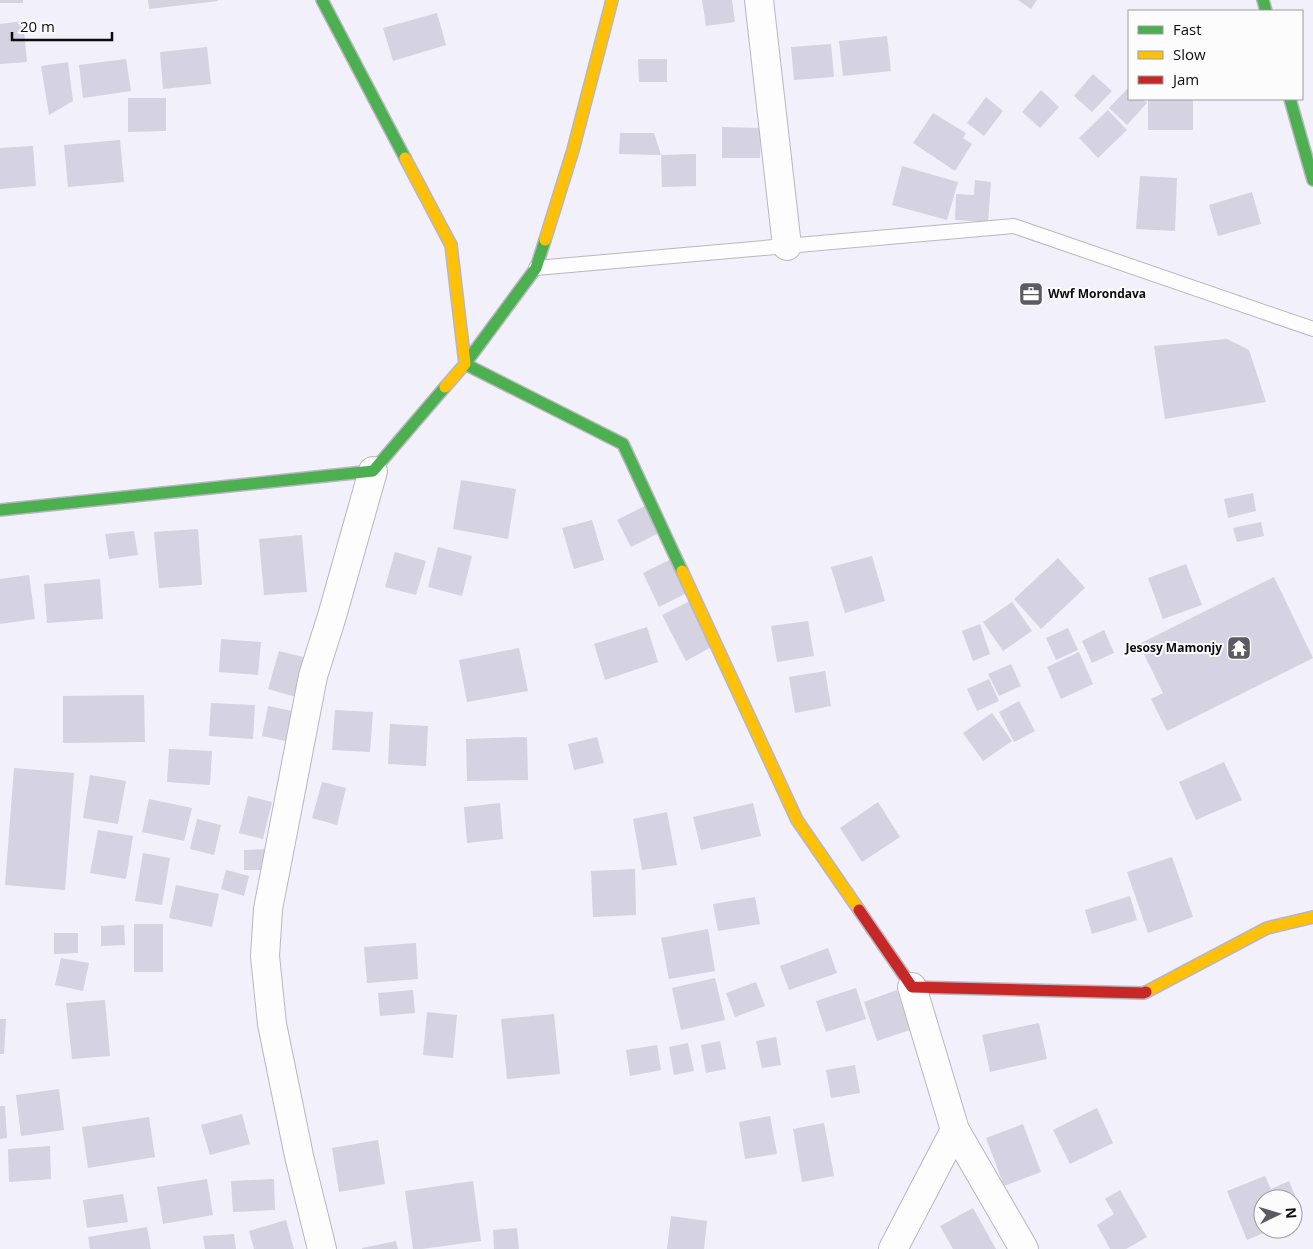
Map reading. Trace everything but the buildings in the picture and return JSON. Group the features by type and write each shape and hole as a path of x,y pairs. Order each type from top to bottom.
{"street":[{"path":"322,0 451,245 465,364"},
{"path":"322,1249 299,1156 272,1024 265,956 268,909 313,676 373,471 465,364 536,268 573,150 612,0"},
{"path":"759,0 787,246"},
{"path":"1290,100 1313,180"},
{"path":"465,364 623,444 797,820 912,986 955,1130 1024,1249"},
{"path":"0,510 373,471"},
{"path":"912,986 1143,992 1267,928 1313,917"},
{"path":"893,1249 955,1130"}],"lane":[{"path":"536,268 1014,226 1313,330"}],"traffic: fast":[{"path":"322,0 405,158"},
{"path":"1263,0 1266,10"},
{"path":"1290,100 1313,180"},
{"path":"545,240 536,268 465,364 623,444 682,571"},
{"path":"0,510 373,471 445,387"}],"traffic: slow":[{"path":"545,240 573,150 612,0"},
{"path":"405,158 451,245 465,364 445,387"},
{"path":"682,571 797,820 859,910"},
{"path":"1146,992 1267,928 1313,917"}],"traffic: jam":[{"path":"859,910 912,987 1146,992"}],"place":[{"name":"Wwf Morondava","path":"1031,294"},
{"name":"Jesosy Mamonjy","path":"1239,648"}]}
